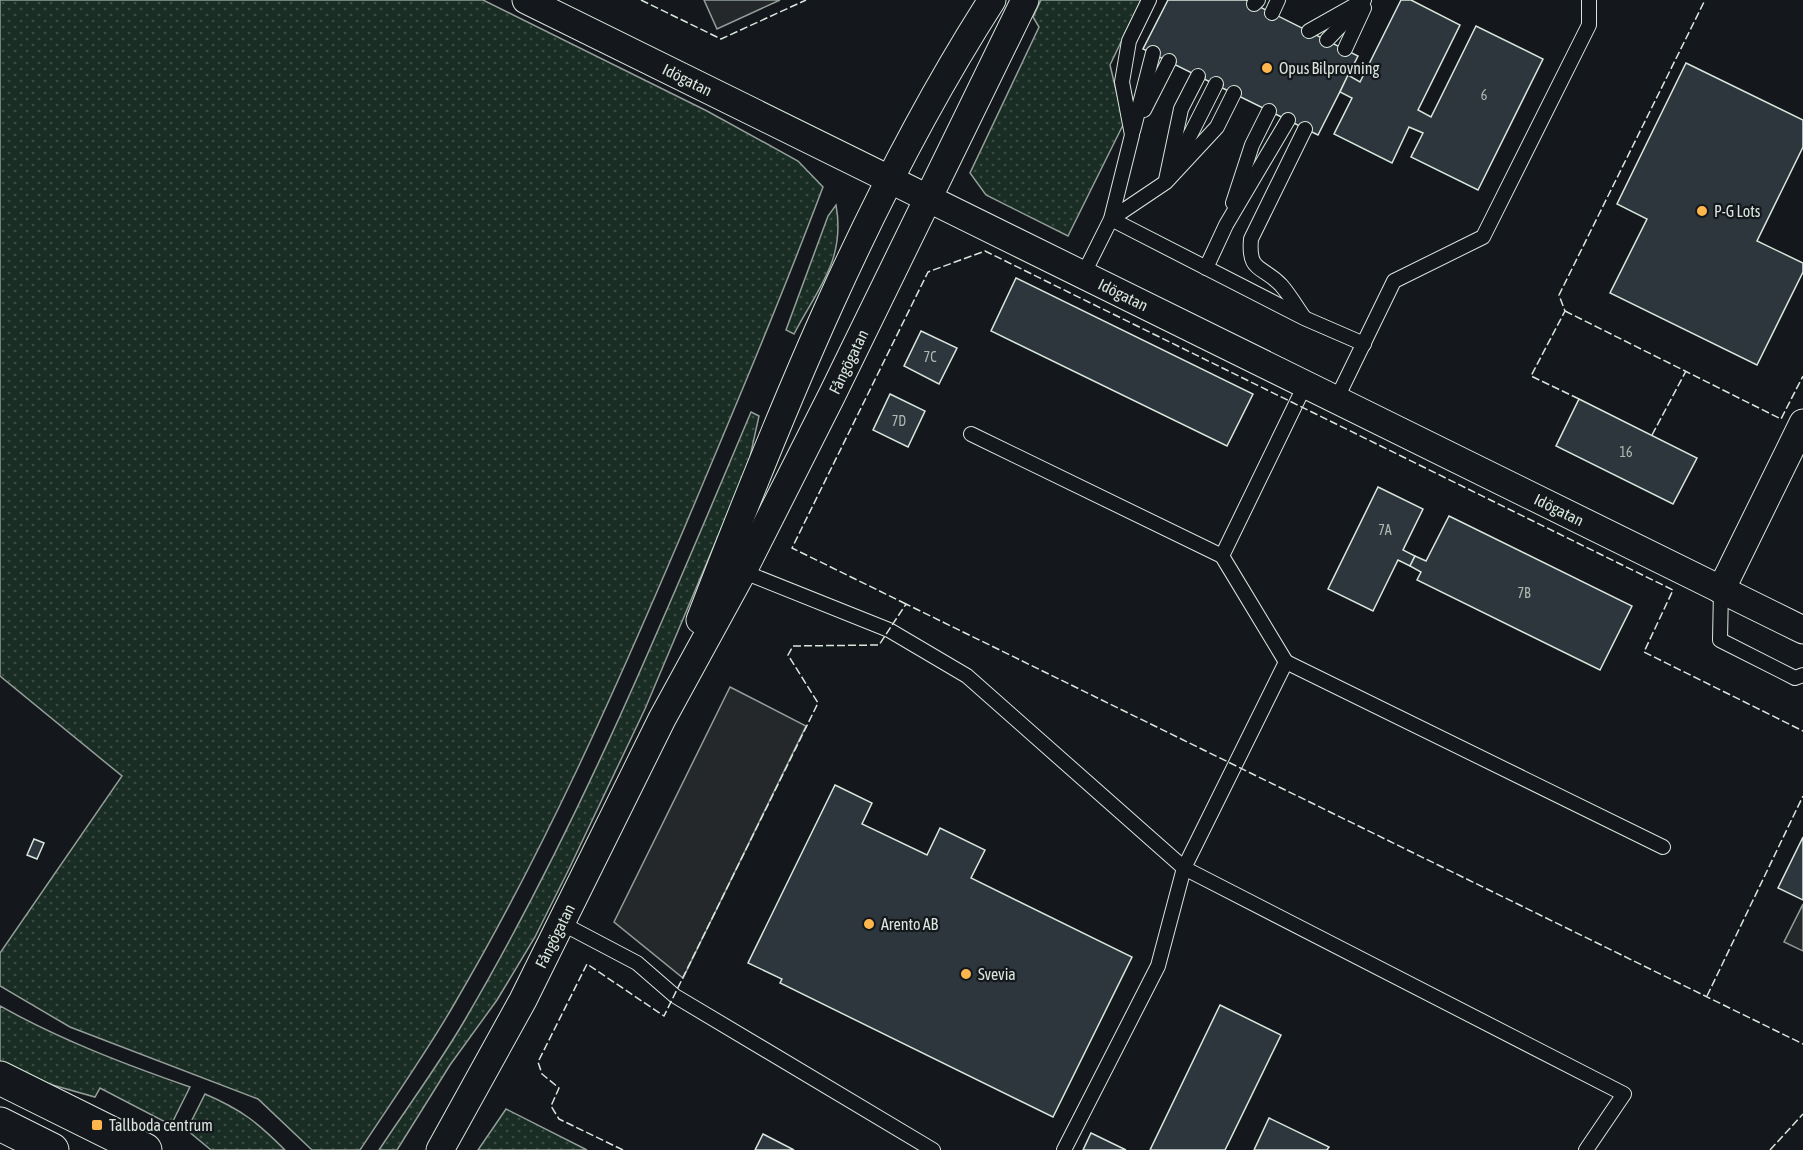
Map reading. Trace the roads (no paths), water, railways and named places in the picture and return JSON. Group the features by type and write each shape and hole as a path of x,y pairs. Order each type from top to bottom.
{"main road":[{"path":"0,1078 145,1150"},
{"path":"0,1124 52,1150"}],"street":[{"name":"Fångögatan","path":"733,567 814,340 930,103 992,0"},
{"name":"Fångögatan","path":"440,1150 562,924 733,567 927,200 1025,0"},
{"name":"Idögatan","path":"540,3 927,200 1803,630"},
{"path":"1721,590 1803,423"}],"lane":[{"path":"1132,135 1122,82 1129,41 1149,0"},
{"path":"1309,31 1366,0"},
{"path":"1327,40 1366,0"},
{"path":"1345,49 1366,0"},
{"path":"1336,400 1394,281 1483,237 1589,26 1589,0"},
{"path":"1083,275 1111,219 1153,53"},
{"path":"1132,135 1169,61"},
{"path":"1166,182 1181,109 1198,76"},
{"path":"1166,182 1216,84"},
{"path":"1111,219 1166,182 1217,127 1234,93"},
{"path":"1226,225 1252,145 1269,111"},
{"path":"1206,268 1226,225 1287,120"},
{"path":"1304,318 1280,284 1256,268 1250,256 1251,238 1305,129"},
{"path":"1111,219 1304,318 1364,344"},
{"path":"1222,556 1305,385"},
{"path":"971,434 1222,556 1286,662 1663,847"},
{"path":"733,567 889,630 967,676 1184,868 1624,1094 1586,1150"},
{"path":"1721,590 1720,640 1795,678 1803,675"},
{"path":"1064,1150 1158,966 1184,868 1286,662"},
{"path":"562,924 637,963 675,996 933,1150"}],"place":[{"name":"Opus Bilprovning","path":"1267,68"},
{"name":"P-G Lots","path":"1702,211"},
{"name":"Arento AB","path":"869,924"},
{"name":"Svevia","path":"966,974"},
{"name":"Tallboda centrum","path":"97,1125"}]}
